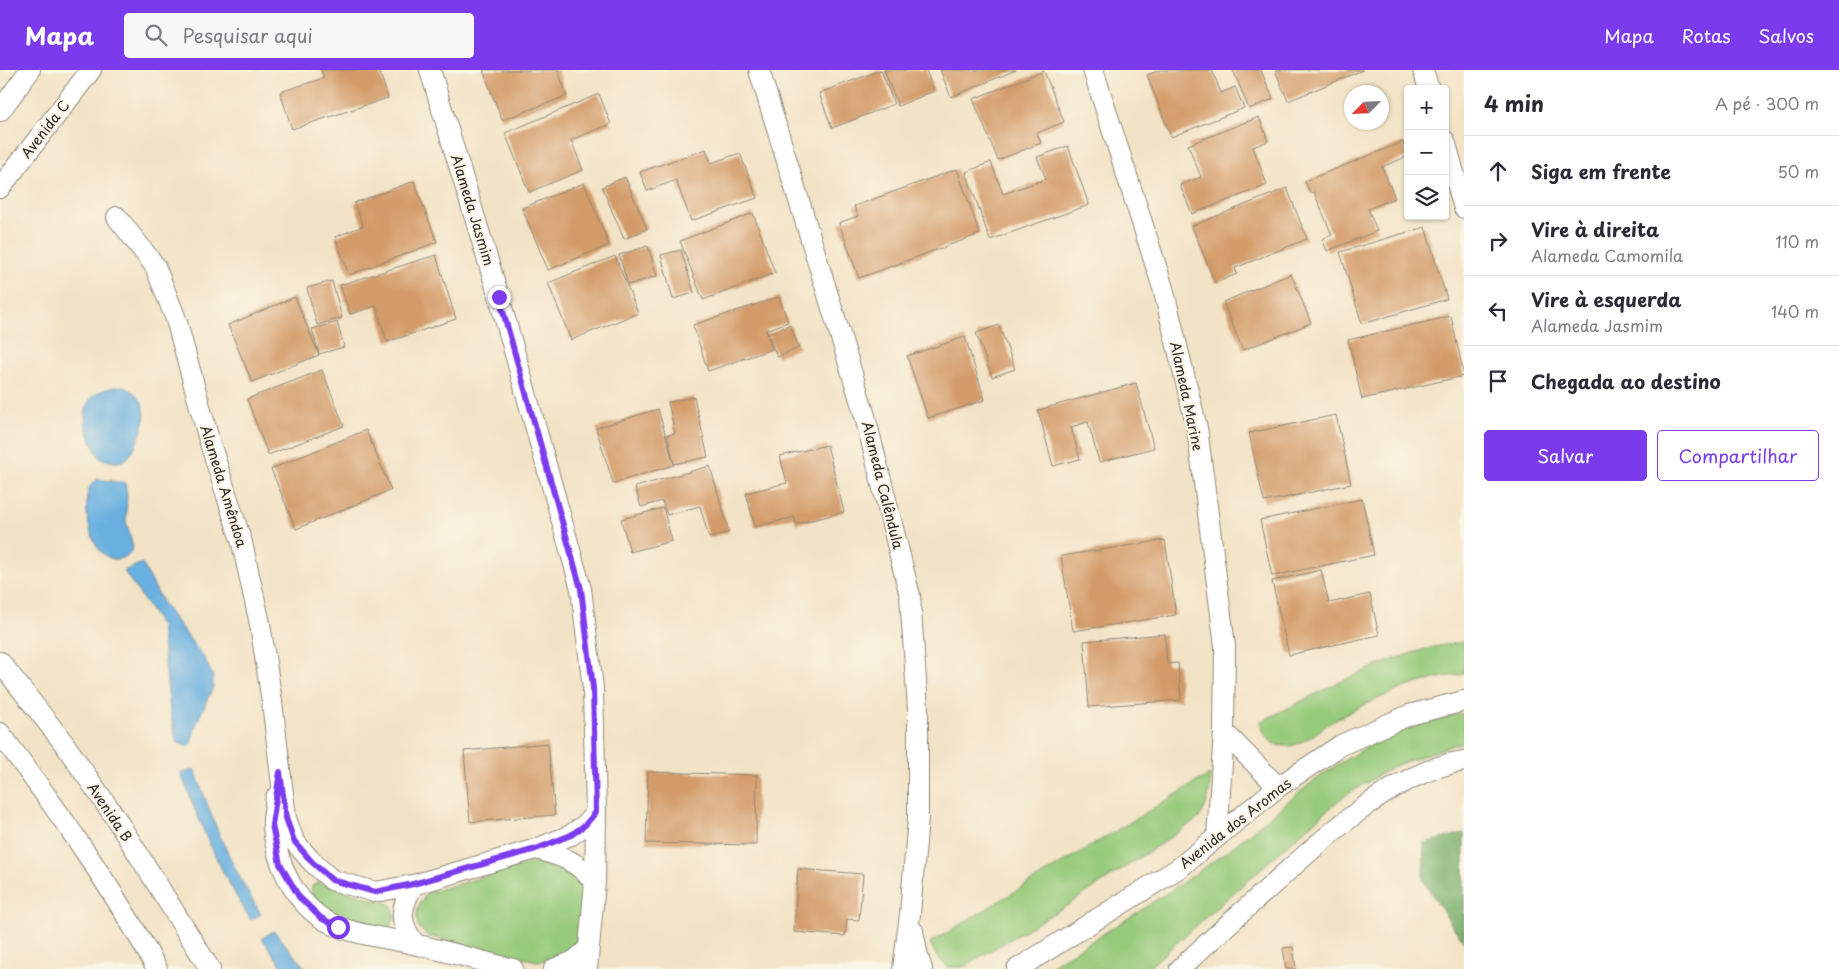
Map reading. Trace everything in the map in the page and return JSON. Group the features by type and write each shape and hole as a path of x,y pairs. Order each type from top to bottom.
{"street":[{"path":"0,111 30,70"},
{"name":"Avenida C","path":"0,188 91,70"},
{"name":"Alameda Jasmim","path":"430,70 499,297 581,589 593,688 596,812 595,882 587,959"},
{"name":"Alameda Calêndula","path":"759,70 866,416 910,596 918,709 918,818 910,914 903,969"},
{"name":"Alameda Marine","path":"1093,70 1163,288 1197,428 1225,646 1224,732 1217,837"},
{"path":"1423,70 1428,85"},
{"path":"1449,155 1464,208"},
{"name":"Alameda Amêndoa","path":"117,217 155,266 176,319 209,440 242,543 260,624 280,772"},
{"name":"Avenida B","path":"0,662 63,742 104,802 210,969"},
{"name":"Avenida dos Aromas","path":"1017,969 1178,868 1278,787 1341,745 1409,715 1464,701"},
{"path":"1224,732 1278,787"},
{"path":"0,733 34,779 100,876 157,969"},
{"path":"1180,969 1323,839 1370,803 1408,779 1455,762 1464,761"},
{"path":"280,772 286,818 294,841 312,862 332,880 375,892 413,884 536,849 571,835 585,825 596,812"},
{"path":"280,772 272,825 280,864 299,897 321,918 338,927 513,969"},
{"path":"536,849 567,858 583,868 595,882"},
{"path":"413,884 405,900 403,916 405,930 415,944"},
{"name":"Alameda Calêndula","path":"910,914 922,969"},
{"path":"554,969 574,961 587,959"}],"green space":[{"path":"1464,642 1464,674 1444,677 1396,691 1348,713 1329,723 1305,740 1292,745 1280,746 1275,744 1268,739 1263,731 1260,722 1359,673 1437,646"},
{"path":"1464,713 1464,743 1456,744 1394,766 1340,799 1147,969 1045,969 1138,912 1205,867 1346,759 1400,732 1438,719"},
{"path":"1210,774 1208,798 1205,808 1198,819 1071,903 963,967 948,967 937,957 930,943"},
{"path":"1464,833 1464,942 1423,880 1424,843"},
{"path":"542,860 572,871 581,886 584,907 579,938 575,945 563,955 553,959 537,961 428,936 419,927 417,921 418,910 427,893"},
{"path":"318,883 391,904 394,911 394,921 387,928 378,927 340,915 328,909 313,895 312,886"}],"water":[{"path":"123,386 138,397 142,403 145,418 141,434 132,453 123,461 114,462 100,458 88,433 86,411 89,402 96,394 107,389"},
{"path":"97,479 125,483 127,494 126,521 133,547 129,554 122,558 112,559 103,554 97,546 88,522 87,497 89,488"},
{"path":"142,563 164,605 204,658 213,676 213,687 196,725 190,747 177,743 170,711 161,626 124,571"},
{"path":"195,770 223,844 261,914 251,920 230,885 212,849 181,773"},
{"path":"274,931 306,969 284,969 262,938"}],"building":[{"path":"321,70 379,70 388,98 292,129 280,92 324,78"},
{"path":"483,70 558,70 567,96 502,120"},
{"path":"881,70 894,104 832,128 819,93"},
{"path":"884,70 926,70 934,91 898,106"},
{"path":"940,70 1016,70 951,97"},
{"path":"1160,70 1212,70 1221,93 1235,87 1244,108 1171,137 1147,75"},
{"path":"1233,70 1261,70 1273,99 1249,109"},
{"path":"1275,70 1363,70 1288,101"},
{"path":"1044,71 1064,122 1037,133 1041,143 998,160 973,99"},
{"path":"599,94 611,124 571,140 583,170 529,192 505,133"},
{"path":"1259,117 1268,141 1253,147 1267,185 1192,214 1180,185 1201,177 1188,145"},
{"path":"1403,142 1404,158 1382,167 1395,198 1368,209 1377,231 1327,251 1322,239 1332,235 1314,192 1310,193 1305,181"},
{"path":"1068,146 1089,205 990,240 966,172 991,162 1003,194 1046,179 1037,157"},
{"path":"706,149 711,163 740,153 757,198 691,221 676,180 647,191 640,172"},
{"path":"957,169 980,234 859,278 839,223 858,216 854,206"},
{"path":"625,177 647,229 624,239 602,187"},
{"path":"414,181 437,242 349,275 335,237 363,226 354,203"},
{"path":"584,183 609,245 548,270 522,208"},
{"path":"1287,188 1307,239 1235,268 1237,274 1215,283 1192,226"},
{"path":"753,213 775,273 703,300 680,241"},
{"path":"1425,227 1447,299 1362,324 1340,252"},
{"path":"648,246 657,276 628,285 619,255"},
{"path":"681,250 694,293 673,299 661,255"},
{"path":"436,255 456,319 387,342 376,306 350,314 340,285"},
{"path":"615,256 638,313 571,340 548,283"},
{"path":"1291,274 1311,323 1243,350 1223,302"},
{"path":"332,281 342,318 317,325 307,288"},
{"path":"295,297 319,355 252,382 228,325"},
{"path":"779,297 788,322 766,330 772,349 708,371 693,325"},
{"path":"1451,316 1464,376 1362,399 1348,340"},
{"path":"337,322 344,347 319,354 312,329"},
{"path":"790,325 799,348 777,357 768,334"},
{"path":"999,325 1015,369 992,377 976,333"},
{"path":"965,337 985,400 928,418 907,356"},
{"path":"322,370 344,426 268,455 247,399"},
{"path":"1136,383 1154,448 1099,462 1088,422 1071,427 1080,459 1053,466 1038,410"},
{"path":"694,397 708,457 674,464 667,435 675,433 668,402"},
{"path":"658,409 674,465 613,483 596,428"},
{"path":"1336,415 1351,484 1264,502 1249,433"},
{"path":"366,430 391,490 296,529 271,469"},
{"path":"827,445 844,512 796,524 794,517 755,527 746,493 787,483 780,456"},
{"path":"710,466 729,532 709,538 700,506 667,515 662,501 641,507 635,487"},
{"path":"1362,499 1374,555 1272,576 1260,520"},
{"path":"663,508 672,541 630,552 621,519"},
{"path":"1165,540 1176,615 1073,631 1061,556"},
{"path":"1321,570 1329,603 1370,594 1379,635 1289,655 1272,581"},
{"path":"1165,634 1167,664 1178,663 1181,700 1089,707 1084,641"},
{"path":"548,743 555,815 470,822 464,751"},
{"path":"648,772 757,775 756,845 646,843"},
{"path":"798,869 863,874 859,920 847,919 845,936 794,932"},
{"path":"1293,947 1296,969 1286,969 1283,948"}],"route":[{"path":"338,927 321,918 299,897 280,864 272,825 280,772 286,818 294,841 312,862 332,880 375,892 413,884 536,849 571,835 585,825 596,812 593,688 581,589 499,297"}]}
